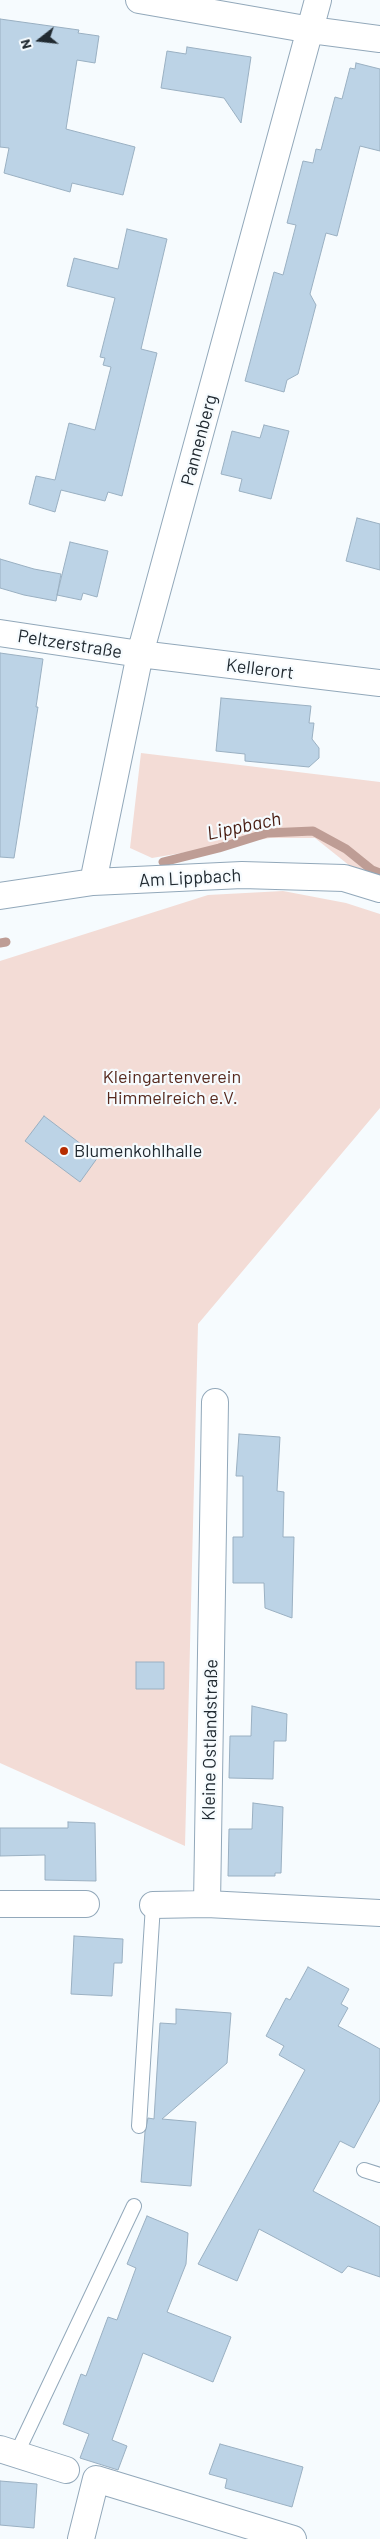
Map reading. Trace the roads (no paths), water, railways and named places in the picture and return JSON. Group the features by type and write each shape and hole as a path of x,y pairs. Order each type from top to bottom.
{"street":[{"path":"139,0 311,30 380,39"},
{"name":"Pannenberg","path":"93,882 140,654 318,0"},
{"name":"Peltzerstraße","path":"0,633 140,654"},
{"name":"Kellerort","path":"140,654 380,683"},
{"name":"Am Lippbach","path":"0,896 93,882 242,875 344,878 380,889"},
{"name":"Kleine Ostlandstraße","path":"207,1904 215,1402"},
{"path":"0,1904 86,1904"},
{"path":"153,1905 207,1904 380,1913"},
{"path":"8,2452 66,2470"},
{"path":"81,2539 96,2479 293,2539"}],"lane":[{"path":"139,2126 153,1905"},
{"path":"364,2170 380,2174"},
{"path":"8,2452 134,2206"}],"waterway":[{"name":"Lippbach","path":"163,862 219,848 267,833 313,831 346,849 372,870 380,873"},
{"name":"Lippbach","path":"0,943 6,942"}],"place":[{"name":"Blumenkohlhalle","path":"64,1151"}],"park label":[{"name":"Kleingartenverein Himmelreich e.V.","path":"172,1087"}]}
